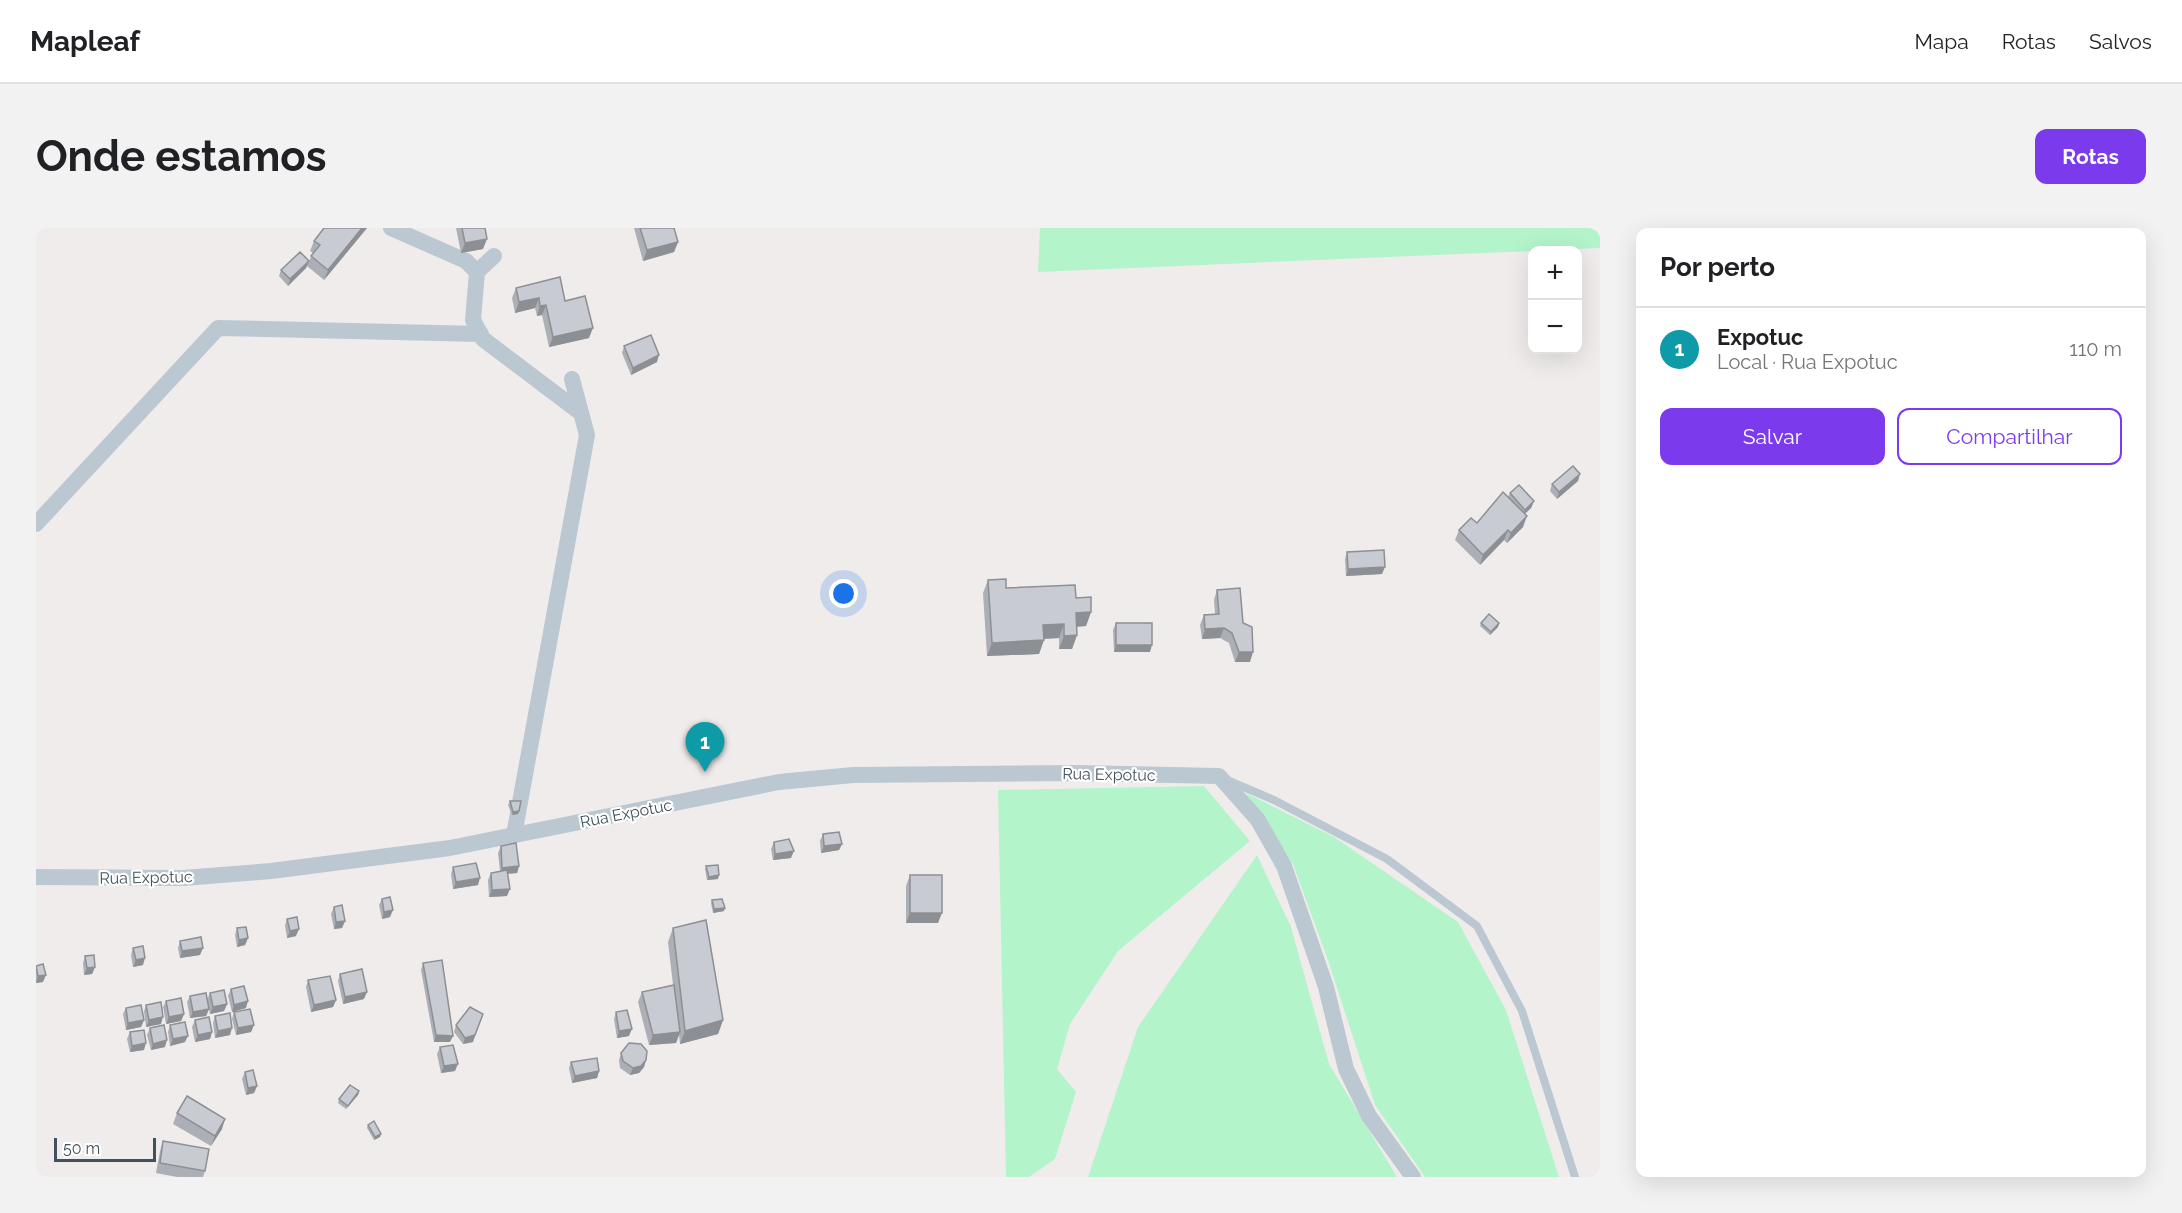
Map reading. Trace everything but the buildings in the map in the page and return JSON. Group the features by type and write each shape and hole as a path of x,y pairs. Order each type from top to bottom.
{"street":[{"path":"391,228 466,261 477,272"},
{"path":"494,256 477,272 473,320 483,339 581,413"},
{"path":"36,525 218,328 481,334"},
{"path":"514,836 587,435 572,379"},
{"name":"Rua Expotuc","path":"36,878 183,878 271,871 450,848 779,782 853,775 1077,772 1219,776"},
{"path":"1219,776 1257,820 1284,866 1326,987 1346,1069 1369,1116 1413,1177"}],"lane":[{"path":"1219,776 1274,800 1387,859 1477,926 1522,1011 1575,1177"}],"green space":[{"path":"1040,228 1600,228 1600,248 1528,246 1528,251 1038,272"},
{"path":"1204,786 1250,841 1118,951 1070,1024 1057,1069 1076,1092 1055,1159 1029,1177 1006,1177 998,790"},
{"path":"1246,793 1334,837 1458,922 1506,1010 1559,1177 1425,1177 1375,1105 1329,963 1293,864"},
{"path":"1257,855 1291,927 1329,1064 1397,1177 1088,1177 1138,1027"}],"place":[{"name":"Expotuc","path":"705,772"}]}
